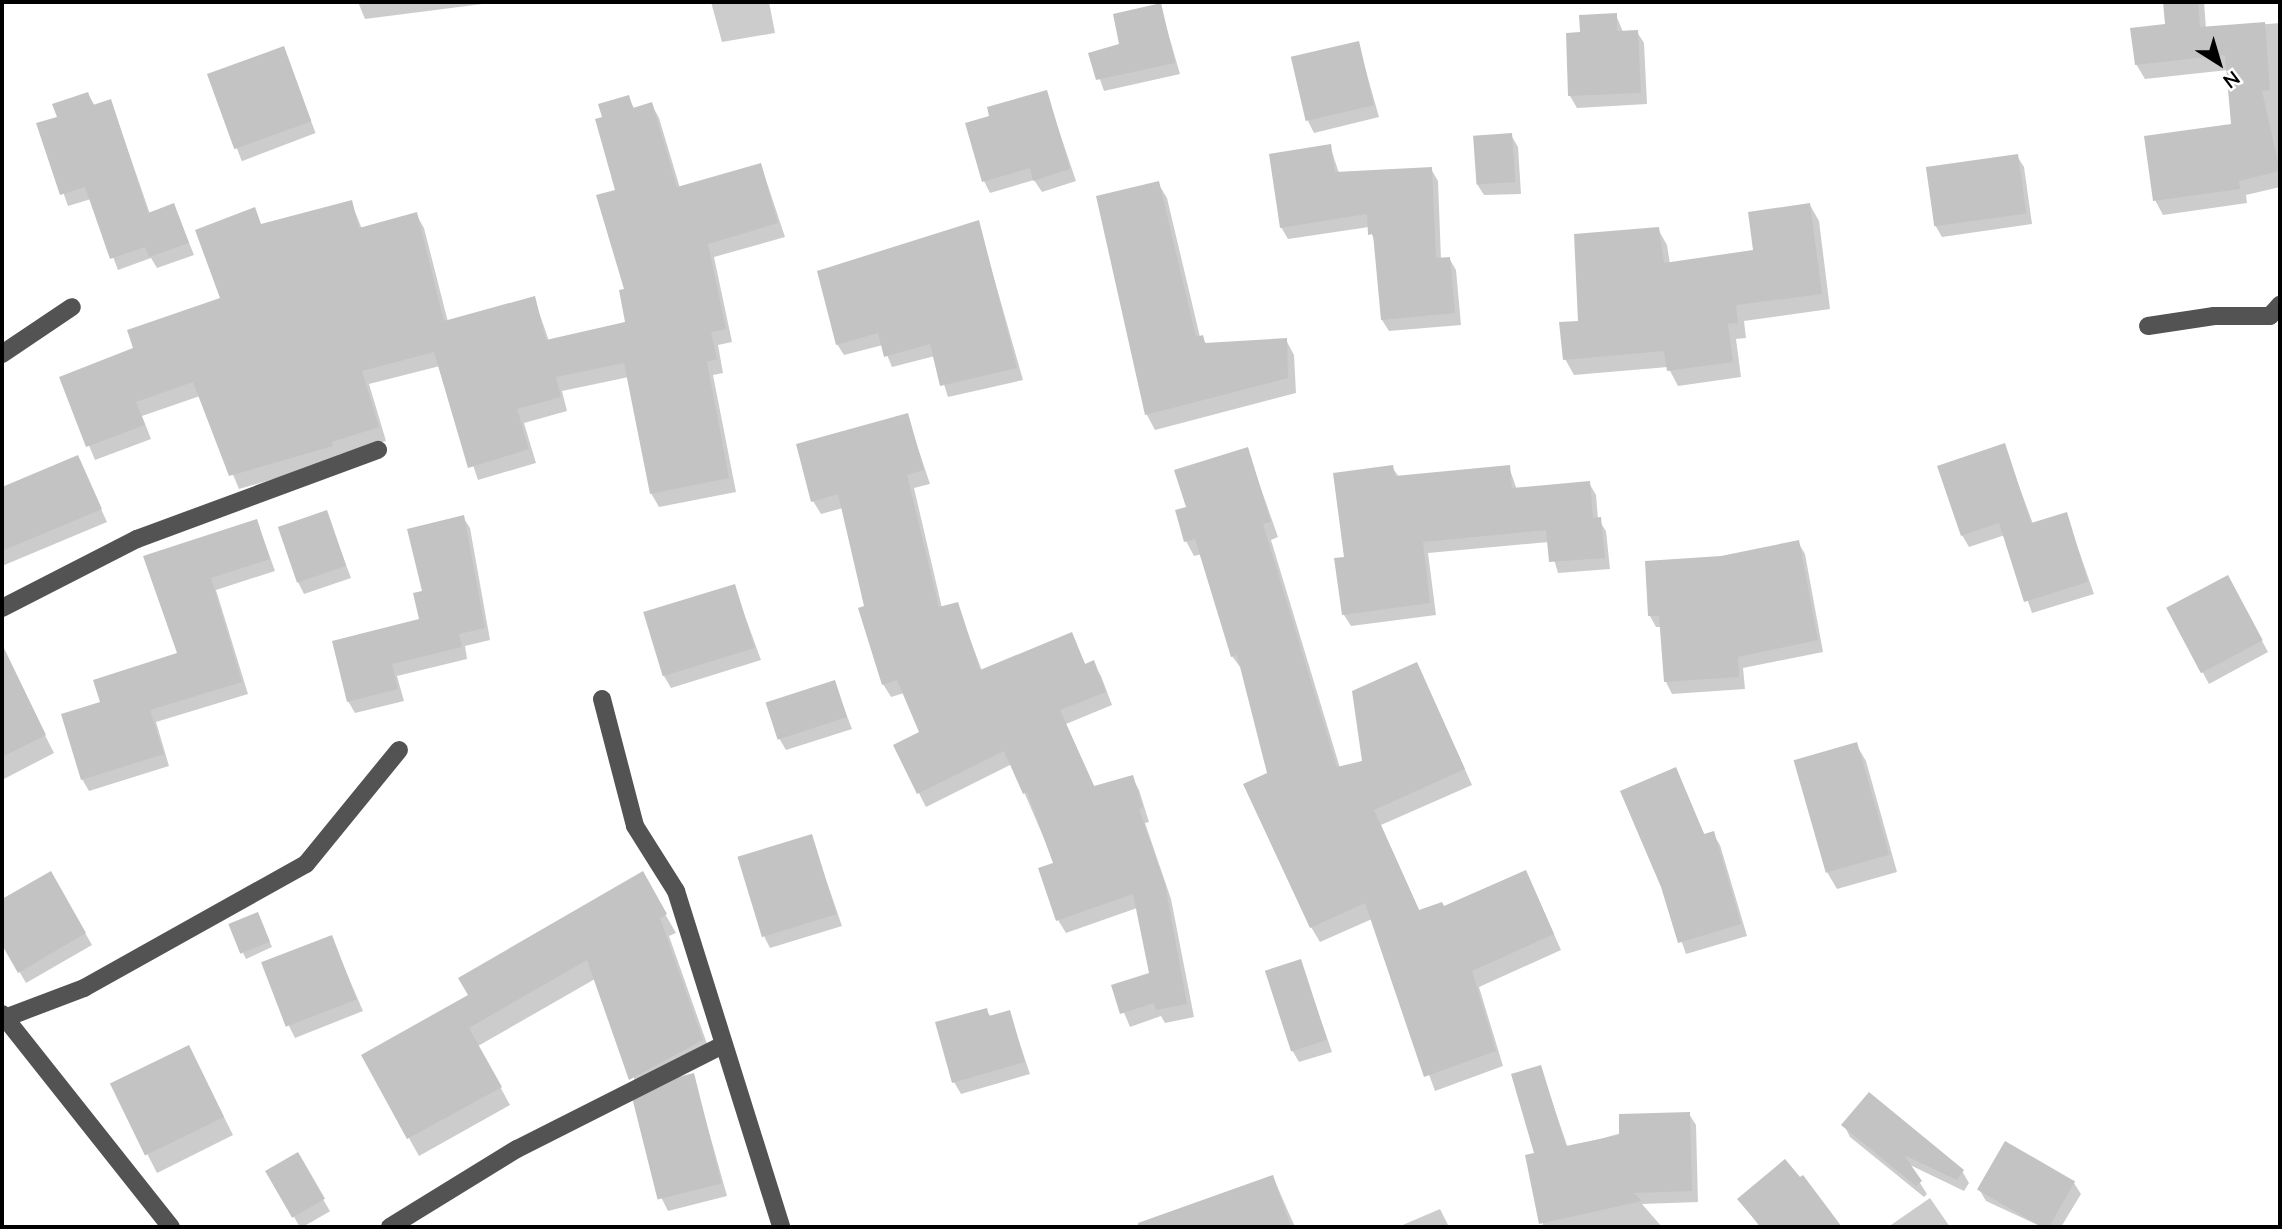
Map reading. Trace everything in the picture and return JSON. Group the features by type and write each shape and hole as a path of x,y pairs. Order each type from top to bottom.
{"street":[{"path":"2148,326 2214,316 2270,316 2280,305"},
{"path":"2,355 72,307"},
{"path":"2,608 137,539 378,450"},
{"path":"602,699 635,826 676,891 721,1046 781,1227"},
{"path":"171,1227 3,1016 84,988 306,864 399,750"},
{"path":"390,1227 517,1149 721,1046"}],"building":[{"path":"2163,2 2198,2 2200,27 2265,22 2270,90 2262,91 2280,171 2239,181 2240,189 2153,201 2144,136 2231,124 2225,55 2135,65 2130,28 2165,24"},
{"path":"1161,3 1175,63 1096,80 1088,53 1119,44 1113,14"},
{"path":"1617,13 1617,31 1638,30 1641,93 1568,96 1566,33 1580,32 1579,15"},
{"path":"1359,41 1374,105 1306,121 1291,57"},
{"path":"284,46 311,121 234,149 207,74"},
{"path":"1047,90 1070,169 1033,181 1030,168 982,182 965,123 989,116 987,107"},
{"path":"88,92 93,105 111,99 148,213 174,203 189,243 149,257 145,247 110,259 85,187 60,195 36,123 57,117 52,104"},
{"path":"629,95 633,108 652,102 677,187 761,163 778,223 708,244 726,329 711,332 717,359 707,362 729,478 650,494 624,363 556,377 561,397 517,409 529,449 468,468 434,352 362,371 379,427 332,442 333,446 229,476 193,382 136,402 145,425 86,447 59,377 133,348 127,330 220,298 195,230 255,207 261,224 352,200 359,228 417,212 444,321 535,296 546,340 625,322 619,290 624,289 596,195 615,190 595,119 602,117 598,104"},
{"path":"1512,133 1515,182 1477,185 1473,136"},
{"path":"1331,144 1335,172 1432,167 1436,258 1450,257 1455,313 1381,320 1373,234 1368,235 1367,214 1280,228 1269,154"},
{"path":"2018,154 2026,213 1934,226 1926,167"},
{"path":"1159,181 1196,337 1203,335 1205,343 1287,338 1288,378 1145,415 1096,196"},
{"path":"1810,203 1822,294 1736,305 1738,323 1728,324 1733,362 1667,371 1664,351 1563,360 1559,322 1578,321 1574,234 1659,227 1664,263 1753,250 1748,212"},
{"path":"979,220 1017,368 940,386 930,344 884,357 878,333 836,345 817,271"},
{"path":"908,413 924,470 907,475 939,607 958,602 980,670 1072,632 1085,664 1094,660 1106,692 1060,710 1094,786 1133,775 1143,808 1139,809 1165,884 1187,1004 1156,1010 1154,1003 1120,1014 1111,985 1149,973 1133,894 1056,921 1038,868 1053,863 1027,792 1023,794 1004,751 917,794 893,745 919,732 897,680 882,685 858,608 864,606 838,494 811,502 796,444"},
{"path":"2005,443 2031,523 2067,512 2088,582 2024,602 1999,523 1961,536 1937,466"},
{"path":"1248,447 1271,522 1263,524 1337,767 1362,761 1352,691 1417,662 1465,769 1374,810 1419,910 1442,902 1444,906 1526,870 1554,934 1472,971 1496,1051 1424,1077 1365,903 1310,928 1243,784 1267,773 1237,655 1231,657 1195,539 1184,542 1175,510 1186,507 1174,470"},
{"path":"78,455 102,509 2,551 2,487"},
{"path":"1393,465 1395,476 1510,465 1512,488 1590,481 1593,518 1601,517 1605,558 1549,562 1546,530 1423,542 1430,603 1342,615 1334,558 1344,557 1333,473"},
{"path":"327,510 346,566 297,583 278,527"},
{"path":"464,515 485,628 459,634 462,647 392,664 398,689 347,702 332,641 419,619 413,593 422,591 407,529"},
{"path":"257,519 270,559 211,578 242,682 150,710 164,754 81,780 61,714 100,702 93,680 177,653 143,556"},
{"path":"1799,540 1818,640 1738,657 1739,677 1664,682 1659,616 1648,616 1645,561 1721,556"},
{"path":"2228,575 2263,640 2201,673 2166,608"},
{"path":"735,584 755,648 663,676 643,612"},
{"path":"2,644 46,735 2,757"},
{"path":"835,680 847,717 778,740 766,703"},
{"path":"1857,742 1889,854 1826,873 1794,760"},
{"path":"1676,767 1704,834 1714,831 1741,924 1678,943 1661,887 1620,791"},
{"path":"812,834 837,914 762,937 737,857"},
{"path":"51,871 86,933 18,973 2,945 2,899"},
{"path":"643,871 667,914 660,918 703,1040 629,1080 587,960 469,1028 502,1087 407,1139 361,1055 468,995 458,978"},
{"path":"258,912 270,942 240,954 228,924"},
{"path":"332,935 357,999 286,1027 261,962"},
{"path":"1301,959 1327,1040 1291,1052 1265,971"},
{"path":"987,1008 989,1016 1010,1010 1025,1062 952,1083 935,1022"},
{"path":"189,1045 224,1117 145,1155 110,1084"},
{"path":"1541,1065 1566,1146 1619,1135 1619,1114 1690,1112 1692,1191 1634,1193 1642,1201 1539,1224 1525,1155 1534,1153 1511,1074"},
{"path":"694,1073 722,1184 658,1200 630,1089"},
{"path":"1869,1092 1964,1170 1957,1180 1904,1155 1922,1181 1916,1186 1841,1125"},
{"path":"2005,1141 2075,1182 2049,1227 2042,1227 1977,1189"},
{"path":"298,1152 325,1199 292,1218 265,1171"},
{"path":"1785,1159 1800,1177 1803,1175 1842,1227 1761,1227 1737,1199"},
{"path":"1273,1175 1291,1227 1139,1227 1138,1223"}]}
